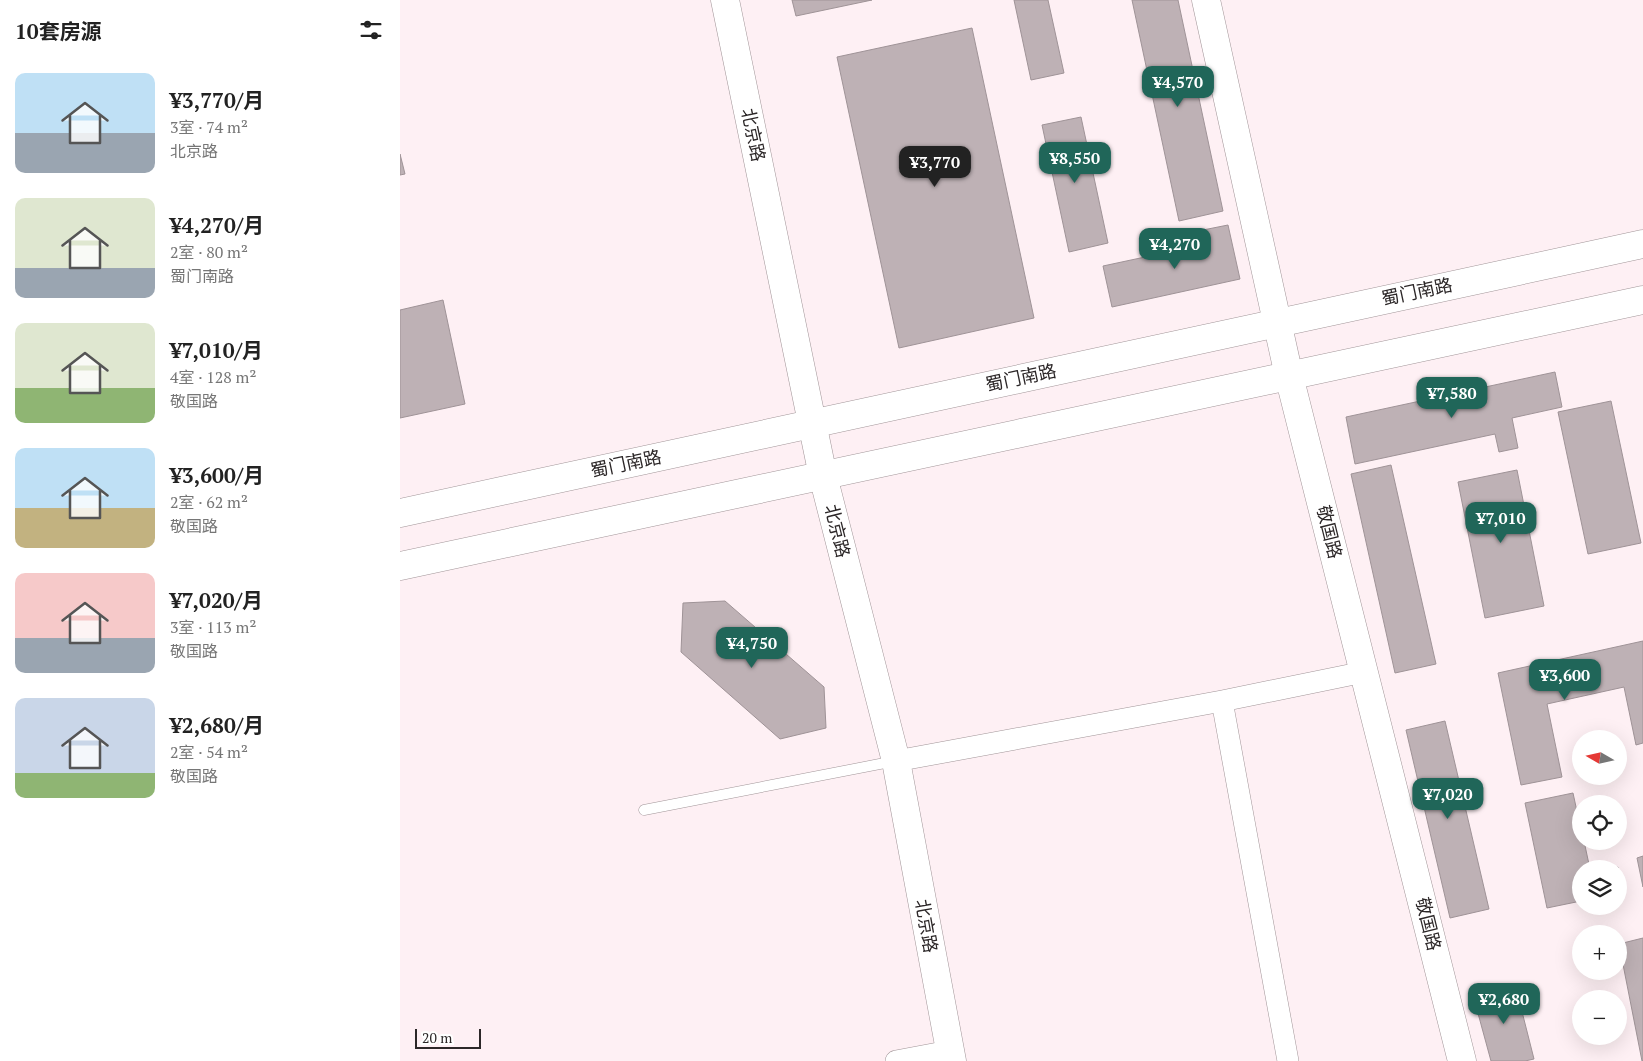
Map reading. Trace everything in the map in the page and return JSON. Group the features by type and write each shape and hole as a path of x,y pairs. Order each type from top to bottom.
{"main road":[{"name":"北京路","path":"725,0 823,476 896,761 951,1056"},
{"name":"敬国路","path":"1206,0 1289,376 1462,1061"},
{"name":"蜀门南路","path":"400,513 1643,244"},
{"path":"400,566 1643,300"}],"street":[{"path":"896,761 1222,701 1364,672"},
{"path":"1222,701 1288,1061"},
{"path":"896,1061 951,1056"}],"lane":[{"path":"644,810 896,761"}],"building":[{"path":"792,0 872,0 796,16"},
{"path":"1014,0 1048,0 1064,73 1031,80"},
{"path":"1132,0 1178,0 1223,211 1179,221"},
{"path":"972,28 1034,318 899,348 837,57"},
{"path":"1081,117 1108,243 1069,252 1042,125"},
{"path":"400,154 405,174 400,175"},
{"path":"1228,225 1240,279 1112,307 1103,266 1201,245 1198,231"},
{"path":"443,300 465,404 400,418 400,310"},
{"path":"1555,372 1562,407 1512,418 1518,448 1499,452 1495,434 1355,464 1346,417"},
{"path":"1611,401 1641,543 1588,554 1558,412"},
{"path":"1391,465 1436,664 1395,673 1351,474"},
{"path":"1517,470 1544,606 1485,618 1458,482"},
{"path":"725,601 824,687 826,728 780,739 681,652 683,603"},
{"path":"1643,641 1643,743 1636,745 1624,687 1547,704 1562,777 1521,785 1498,673"},
{"path":"1445,721 1489,909 1450,918 1406,730"},
{"path":"1573,793 1572,850 1586,850 1588,860 1572,860 1572,903 1547,908 1525,803"},
{"path":"1643,856 1643,887 1637,858"},
{"path":"1643,938 1643,1061 1626,980 1627,942"},
{"path":"1515,984 1534,1059 1525,1061 1491,1061 1473,995"}]}
